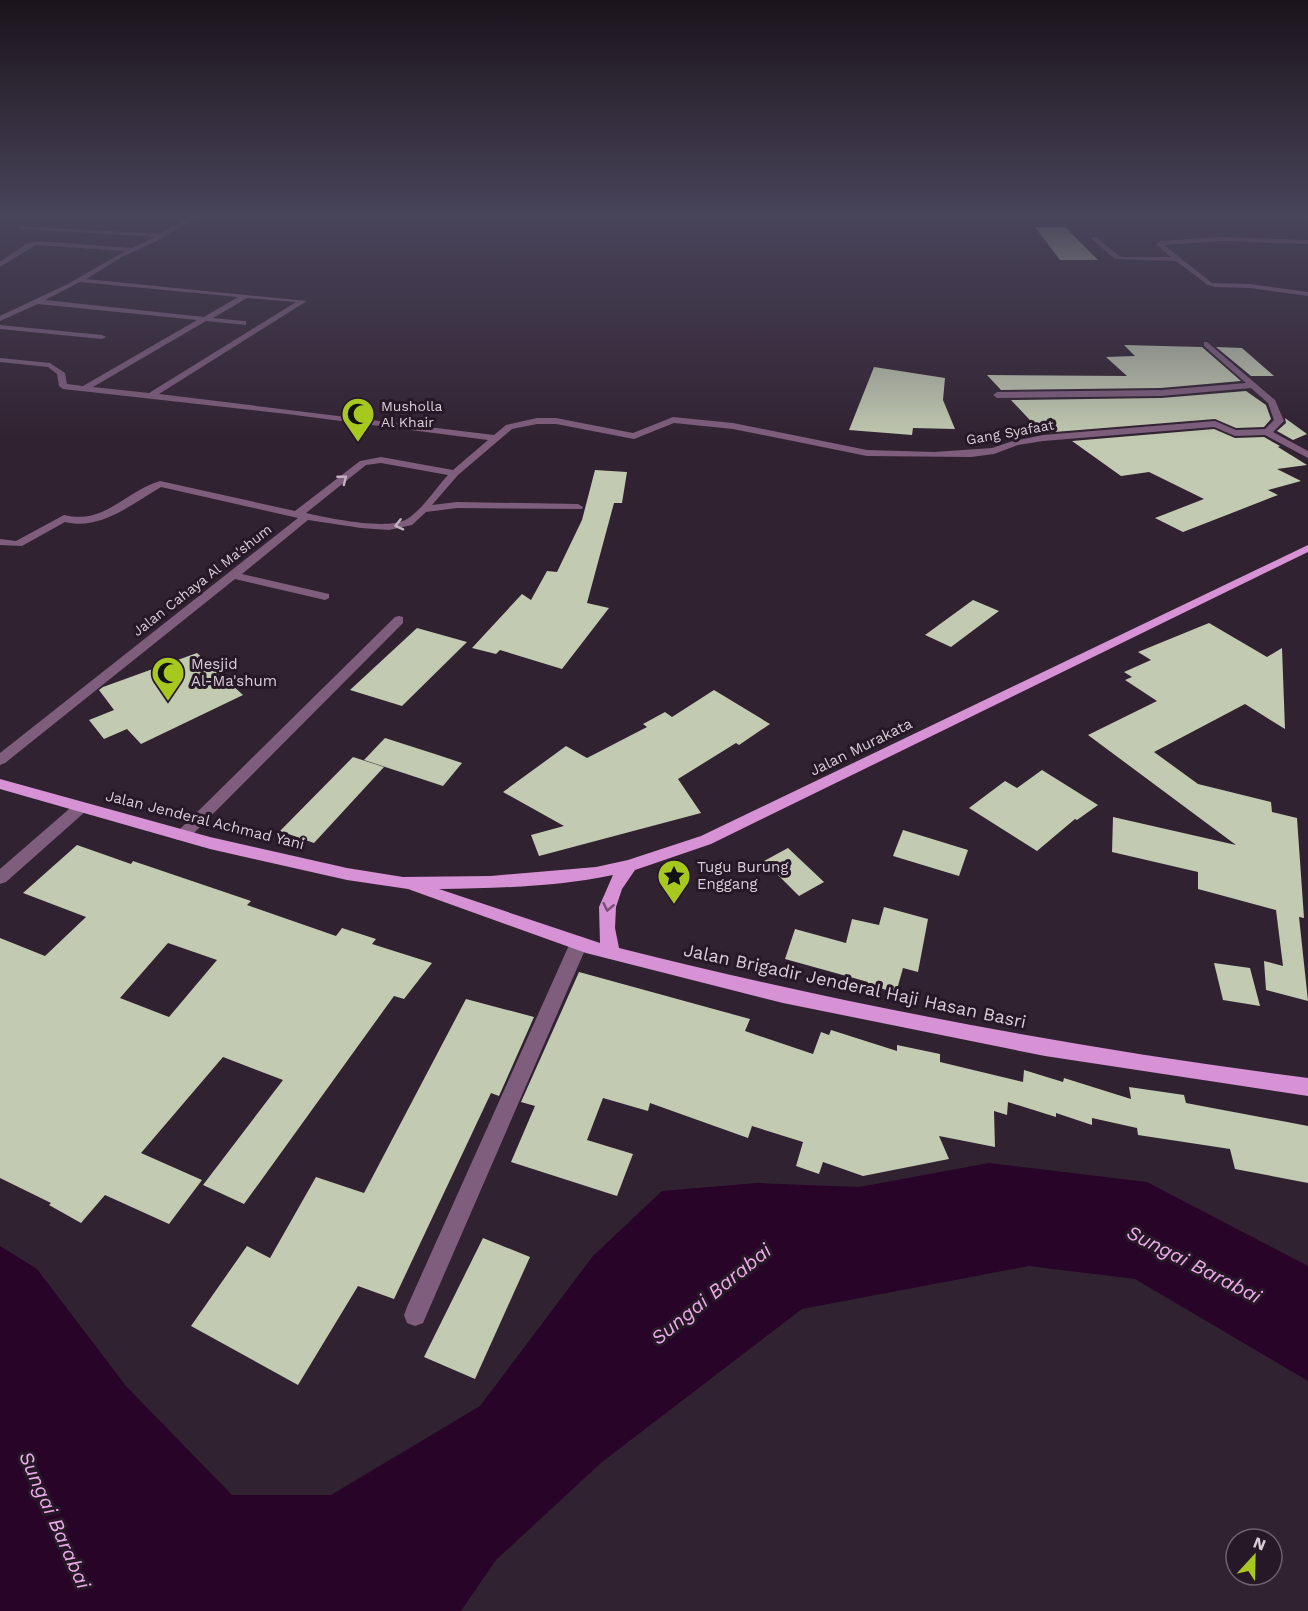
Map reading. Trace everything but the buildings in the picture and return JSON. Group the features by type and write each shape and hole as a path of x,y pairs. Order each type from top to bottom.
{"main road":[{"name":"Jalan Murakata","path":"404,883 491,882 596,873 629,866 706,840 1308,548"},
{"name":"Jalan Jenderal Achmad Yani","path":"0,784 182,836 347,874 404,883"},
{"path":"611,953 604,925 608,903 614,884 629,866"},
{"name":"Jalan Brigadir Jenderal Haji Hasan Basri","path":"404,883 611,953 805,1000 965,1034 1193,1073 1308,1087"}],"street":[{"path":"0,319 55,291"},
{"path":"152,396 303,301 195,291"},
{"path":"1287,291 1308,294"},
{"path":"85,388 245,296"},
{"path":"34,301 243,324"},
{"path":"0,327 102,337"},
{"path":"1207,344 1272,402 1279,421 1267,432 1308,455"},
{"path":"0,360 50,365 61,373 63,386 495,438"},
{"name":"Gang Syafaat","path":"997,395 1161,393 1252,385"},
{"name":"Gang Syafaat","path":"421,510 455,473 495,438 509,428 537,421 556,421 596,431 634,436 673,420 733,426 867,453 934,455 994,451 1016,443 1043,438 1171,427 1215,424 1235,433 1267,432"},
{"path":"301,516 363,463 381,460 455,473"},
{"name":"Jalan Cahaya Al Ma'shum","path":"0,542 18,544 64,518 79,522 100,519 160,484 301,516"},
{"path":"301,516 391,528 410,522 421,510 457,505 578,507"},
{"name":"Jalan Cahaya Al Ma'shum","path":"0,760 233,575 301,516"},
{"path":"233,575 325,596"},
{"path":"182,836 399,620"},
{"path":"0,878 81,807"},
{"path":"415,1315 579,943"}],"water":[{"name":"Sungai Barabai","path":"989,1163 1147,1182 1308,1266 1308,1381 1135,1279 1029,1266 802,1309 602,1462 496,1560 461,1611 0,1611 0,1246 37,1269 126,1386 232,1495 331,1495 480,1406 593,1256 662,1191 757,1183 859,1187"}],"place":[{"name":"Musholla Al Khair","path":"358,443"},
{"name":"Mesjid Al-Ma'shum","path":"168,702"},
{"name":"Tugu Burung Enggang","path":"674,905"}]}
